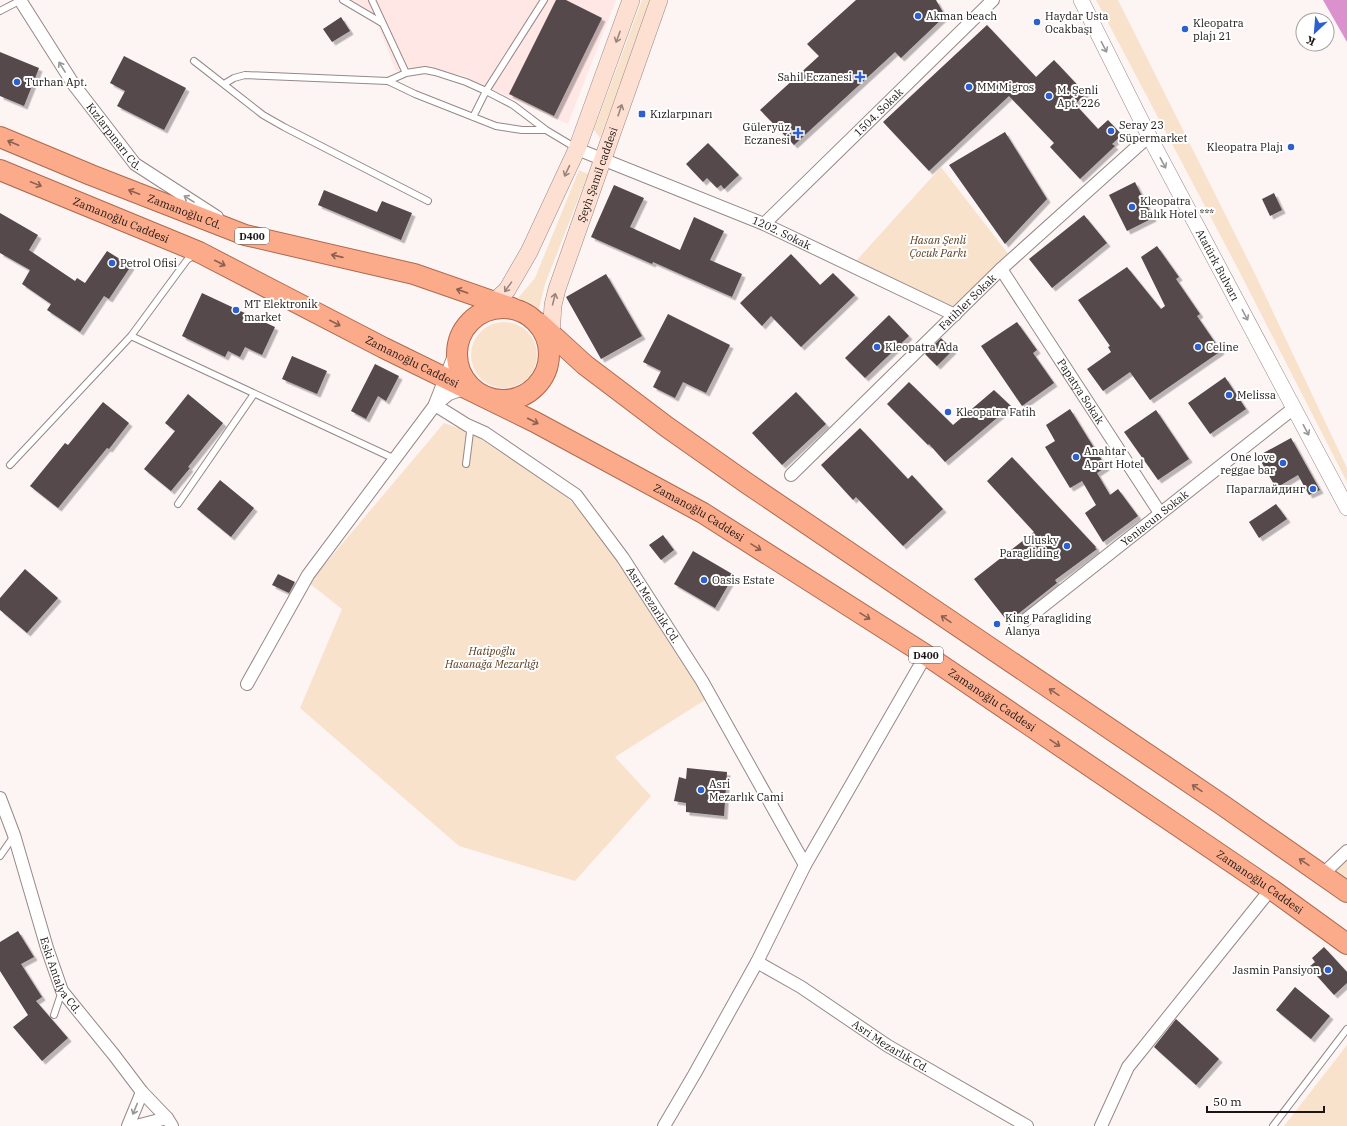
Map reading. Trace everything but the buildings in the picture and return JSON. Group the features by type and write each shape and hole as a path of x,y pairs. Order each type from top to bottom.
{"highway":[{"name":"Zamanoğlu Cd.","path":"0,137 91,175 246,235 414,274 488,307 512,308 527,314 547,336"},
{"name":"Zamanoğlu Caddesi","path":"0,170 199,252 384,348 535,422 703,513 926,655 1271,889 1347,944"},
{"path":"488,307 470,321 461,333 457,348 458,363 463,377 472,389 485,397 501,401 516,399 530,392 542,381 548,367 547,336"},
{"path":"547,336 667,427 742,480 1221,804 1347,892"}],"main road":[{"path":"488,307 507,290 529,252 577,149 631,0"},
{"name":"Şeyh Şamil caddesi","path":"547,336 557,289 659,0"}],"street":[{"name":"Kızlarpınarı Cd.","path":"21,0 74,85 135,164 246,235"},
{"name":"1504. Sokak","path":"764,224 993,0"},
{"name":"Atatürk Bulvarı","path":"1081,0 1149,136 1347,508"},
{"name":"Fatihler Sokak","path":"791,475 1001,269 1149,136"},
{"name":"1202. Sokak","path":"577,149 764,224 955,315"},
{"name":"Papatya Sokak","path":"1001,269 1160,514"},
{"path":"435,405 457,348"},
{"path":"247,684 308,575 435,405 449,394 466,388"},
{"name":"Asri Mezarlık Cd.","path":"435,405 467,425 485,434 576,495 623,558 702,681 805,865"},
{"name":"Yeniacun Sokak","path":"1014,629 1294,408"},
{"path":"664,1126 757,962 805,865 926,655"},
{"name":"Eski Antalya Cd.","path":"0,798 14,835 47,948 62,991 114,1054 142,1092 170,1122"},
{"path":"1322,874 1347,851"},
{"path":"1102,1126 1128,1068 1271,889"},
{"name":"Asri Mezarlık Cd.","path":"757,962 801,987 888,1046 1024,1125"},
{"path":"128,1126 142,1092"},
{"path":"136,1126 170,1122"}],"lane":[{"path":"0,11 21,0"},
{"path":"343,0 382,23"},
{"path":"372,0 406,73"},
{"path":"473,117 486,90 544,0"},
{"path":"194,61 263,115 428,202"},
{"path":"388,82 406,73 425,70 466,82 486,90 513,105 546,130 577,149"},
{"path":"224,84 245,74 388,82 496,126 509,129 546,130"},
{"path":"10,465 130,336 187,260 199,252"},
{"path":"130,336 395,459"},
{"path":"178,504 254,394"},
{"path":"466,464 470,432 467,425"},
{"path":"0,856 14,835"},
{"path":"54,1015 62,991"},
{"path":"1272,1126 1347,1029"}],"shaded area":[{"path":"348,0 616,0 568,124 461,75 426,70 396,71 377,23"},
{"path":"1323,0 1347,0 1347,42 1335,21 1335,12 1330,12"}],"green space":[{"path":"642,0 651,0 600,138 594,130"},
{"path":"1096,0 1118,0 1255,274 1347,468 1347,482 1237,267"},
{"name":"Hasan Şenli Çocuk Parkı","path":"941,167 1009,255 954,309 856,261"},
{"path":"579,170 588,174 545,284 538,313 518,298 535,278"},
{"path":"504,322 517,324 527,332 535,342 537,355 535,368 527,378 517,386 504,388 491,386 481,378 473,368 471,355 473,342 481,332 491,324"},
{"name":"Hatipoğlu Hasanağa Mezarlığı","path":"444,423 470,432 563,493 589,521 650,605 705,700 615,757 651,796 575,881 459,846 300,708 342,609 309,583"},
{"path":"1347,857 1347,879 1332,871"},
{"path":"1347,1045 1347,1126 1284,1126"}],"place":[{"name":"Akman beach","path":"918,16"},
{"name":"Haydar Usta Ocakbaşı","path":"1037,22"},
{"name":"Kleopatra plajı 21","path":"1185,29"},
{"name":"Sahil Eczanesi","path":"860,77"},
{"name":"Turhan Apt.","path":"17,82"},
{"name":"MM Migros","path":"969,87"},
{"name":"M. Şenli Apt. 226","path":"1049,96"},
{"name":"Kızlarpınarı","path":"642,114"},
{"name":"Seray 23 Süpermarket","path":"1111,131"},
{"name":"Güleryüz Eczanesi","path":"798,133"},
{"name":"Kleopatra Plajı","path":"1291,147"},
{"name":"Kleopatra Balık Hotel ***","path":"1132,207"},
{"name":"Petrol Ofisi","path":"112,263"},
{"name":"MT Elektronik market","path":"236,310"},
{"name":"Kleopatra Ada","path":"877,347"},
{"name":"Celine","path":"1198,347"},
{"name":"Melissa","path":"1229,395"},
{"name":"Kleopatra Fatih","path":"948,412"},
{"name":"Anahtar Apart Hotel","path":"1076,457"},
{"name":"One love reggae bar","path":"1283,463"},
{"name":"Параглайдинг","path":"1313,489"},
{"name":"Ulusky Paragliding","path":"1067,546"},
{"name":"Oasis Estate","path":"704,580"},
{"name":"King Paragliding Alanya","path":"997,624"},
{"name":"Asri Mezarlık Cami","path":"701,790"},
{"name":"Jasmin Pansiyon","path":"1328,970"}]}
